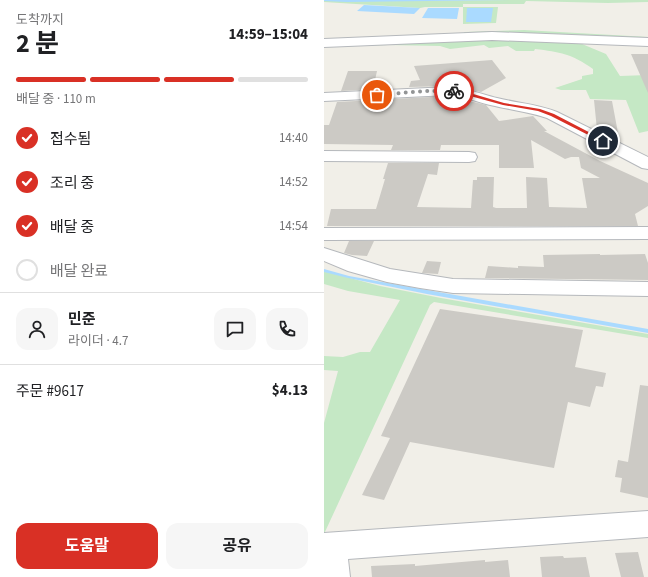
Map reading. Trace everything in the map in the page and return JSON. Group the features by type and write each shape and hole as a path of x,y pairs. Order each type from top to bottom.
{"street":[{"path":"324,43 458,32 648,42"},
{"path":"324,96 394,94 425,91 463,92 495,102 539,110 552,115 648,164"},
{"path":"324,156 469,156"},
{"path":"324,234 648,233"},
{"path":"324,254 370,271 422,283 460,286 648,289"},
{"path":"329,557 648,524"}],"green space":[{"path":"648,0 648,2 608,3 526,1 524,4 463,4 463,7 420,8 324,1"},
{"path":"463,7 498,7 496,23 463,24"},
{"path":"524,30 648,37 648,40 464,34 464,32"},
{"path":"493,38 598,43 582,44 606,54 620,76 648,75 648,131 639,133 626,100 590,99 586,90 561,90 555,88 582,79 582,76 593,74 593,69 586,64 572,57 559,53 535,49 534,51 516,51 508,46 489,48 484,45 450,49 440,46 388,45 324,47 324,45"},
{"path":"324,271 380,286 441,298 648,334 648,338 434,302 430,305 324,534 324,423 338,371 324,370 324,356 343,357 360,352 370,352 400,300 348,291 324,284"}],"water":[{"path":"324,0 511,0 347,2"},
{"path":"364,5 420,8 414,14 357,11"},
{"path":"428,8 459,8 457,19 422,18"},
{"path":"467,8 493,8 491,22 466,22"}],"building":[{"path":"631,54 648,54 648,93"},
{"path":"492,60 506,78 481,92 449,86 409,87 411,81 420,80 414,66"},
{"path":"348,71 377,71 373,89 341,91"},
{"path":"449,96 486,105 499,121 533,116 547,131 544,131 600,161 648,183 648,206 635,214 638,226 327,226 331,209 376,209 388,163 439,163 437,175 428,174 417,207 471,208 473,180 477,180 477,177 494,177 493,207 527,208 526,177 547,178 549,207 587,208 582,178 600,178 581,168 579,157 565,159 531,140 534,168 499,168 499,145 441,145 440,150 391,150 393,145 324,144 324,125 329,125 337,102"},
{"path":"594,100 612,101 618,133 602,132 597,130"},
{"path":"349,241 374,241 367,256 344,253"},
{"path":"645,254 648,263 648,280 485,278 488,266 518,268 518,266 544,267 543,255"},
{"path":"427,261 441,262 438,274 422,273"},
{"path":"440,309 583,330 575,367 606,373 603,387 596,386 590,407 568,402 554,468 410,442 384,500 362,495 390,438 381,436"},
{"path":"640,385 648,386 648,498 620,492 622,478 615,477 618,460 628,462"},
{"path":"638,552 644,577 621,577 615,553"},
{"path":"563,556 564,558 586,557 590,577 542,577 540,557"},
{"path":"485,560 485,562 508,560 510,577 372,577 371,566 415,564 415,566"}],"waterway":[{"path":"324,270 348,277 427,292 648,331"}],"way so far":[{"path":"377,95 425,91 454,91"}],"route":[{"path":"454,91 475,95 503,104 539,110 603,141"}]}
